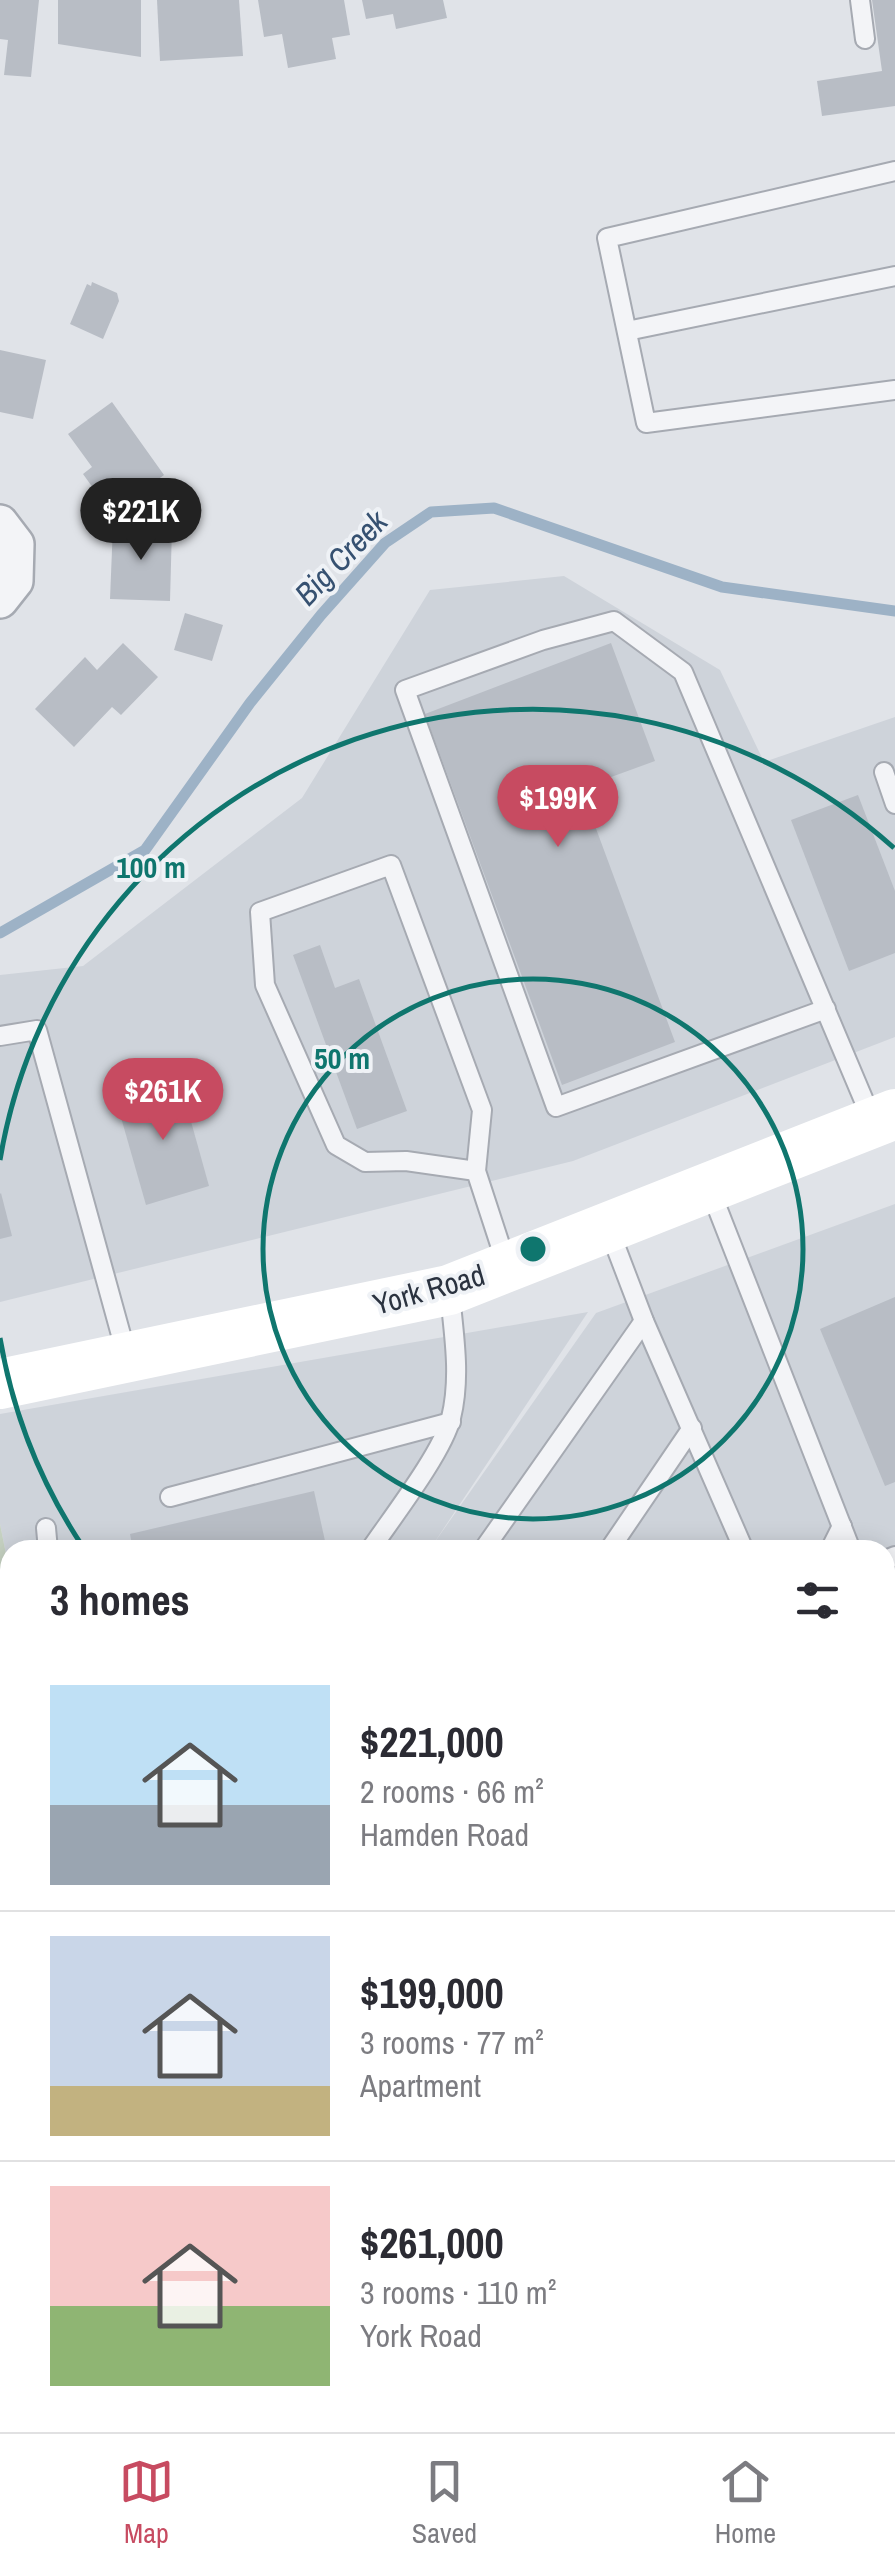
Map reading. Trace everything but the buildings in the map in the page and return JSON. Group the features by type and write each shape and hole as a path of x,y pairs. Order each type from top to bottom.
{"main road":[{"name":"York Road","path":"0,1384 450,1290 884,1118"}],"street":[{"path":"0,524 16,544 15,581 0,600"}],"lane":[{"path":"860,0 865,38"},
{"path":"895,171 607,238 646,423 895,390"},
{"path":"627,331 895,276"},
{"path":"826,1009 556,1107 405,690 543,640 614,621 682,672 826,1009 884,1118"},
{"path":"884,772 895,804"},
{"path":"476,1171 406,1161 365,1162 336,1145 264,985 260,912 391,865 482,1110 476,1171 507,1267"},
{"path":"0,1036 37,1030 127,1359"},
{"path":"709,1187 847,1540"},
{"path":"608,1227 644,1321 740,1540"},
{"path":"377,1540 451,1422 458,1371 450,1290"},
{"path":"490,1540 644,1321"},
{"path":"170,1497 451,1422"},
{"path":"616,1540 692,1428"},
{"path":"835,1540 842,1526"},
{"path":"46,1528 47,1540"}],"shaded area":[{"path":"564,576 720,670 764,762 895,717 895,1037 573,1161 0,1302 0,975 83,966 302,798 430,590"},
{"path":"895,1204 895,1540 436,1540 596,1313"},
{"path":"588,1312 436,1540 3,1540 0,1414"}],"waterway":[{"name":"Big Creek","path":"0,933 145,850 250,703 321,615 385,543 431,512 494,508 722,587 895,611"}]}
